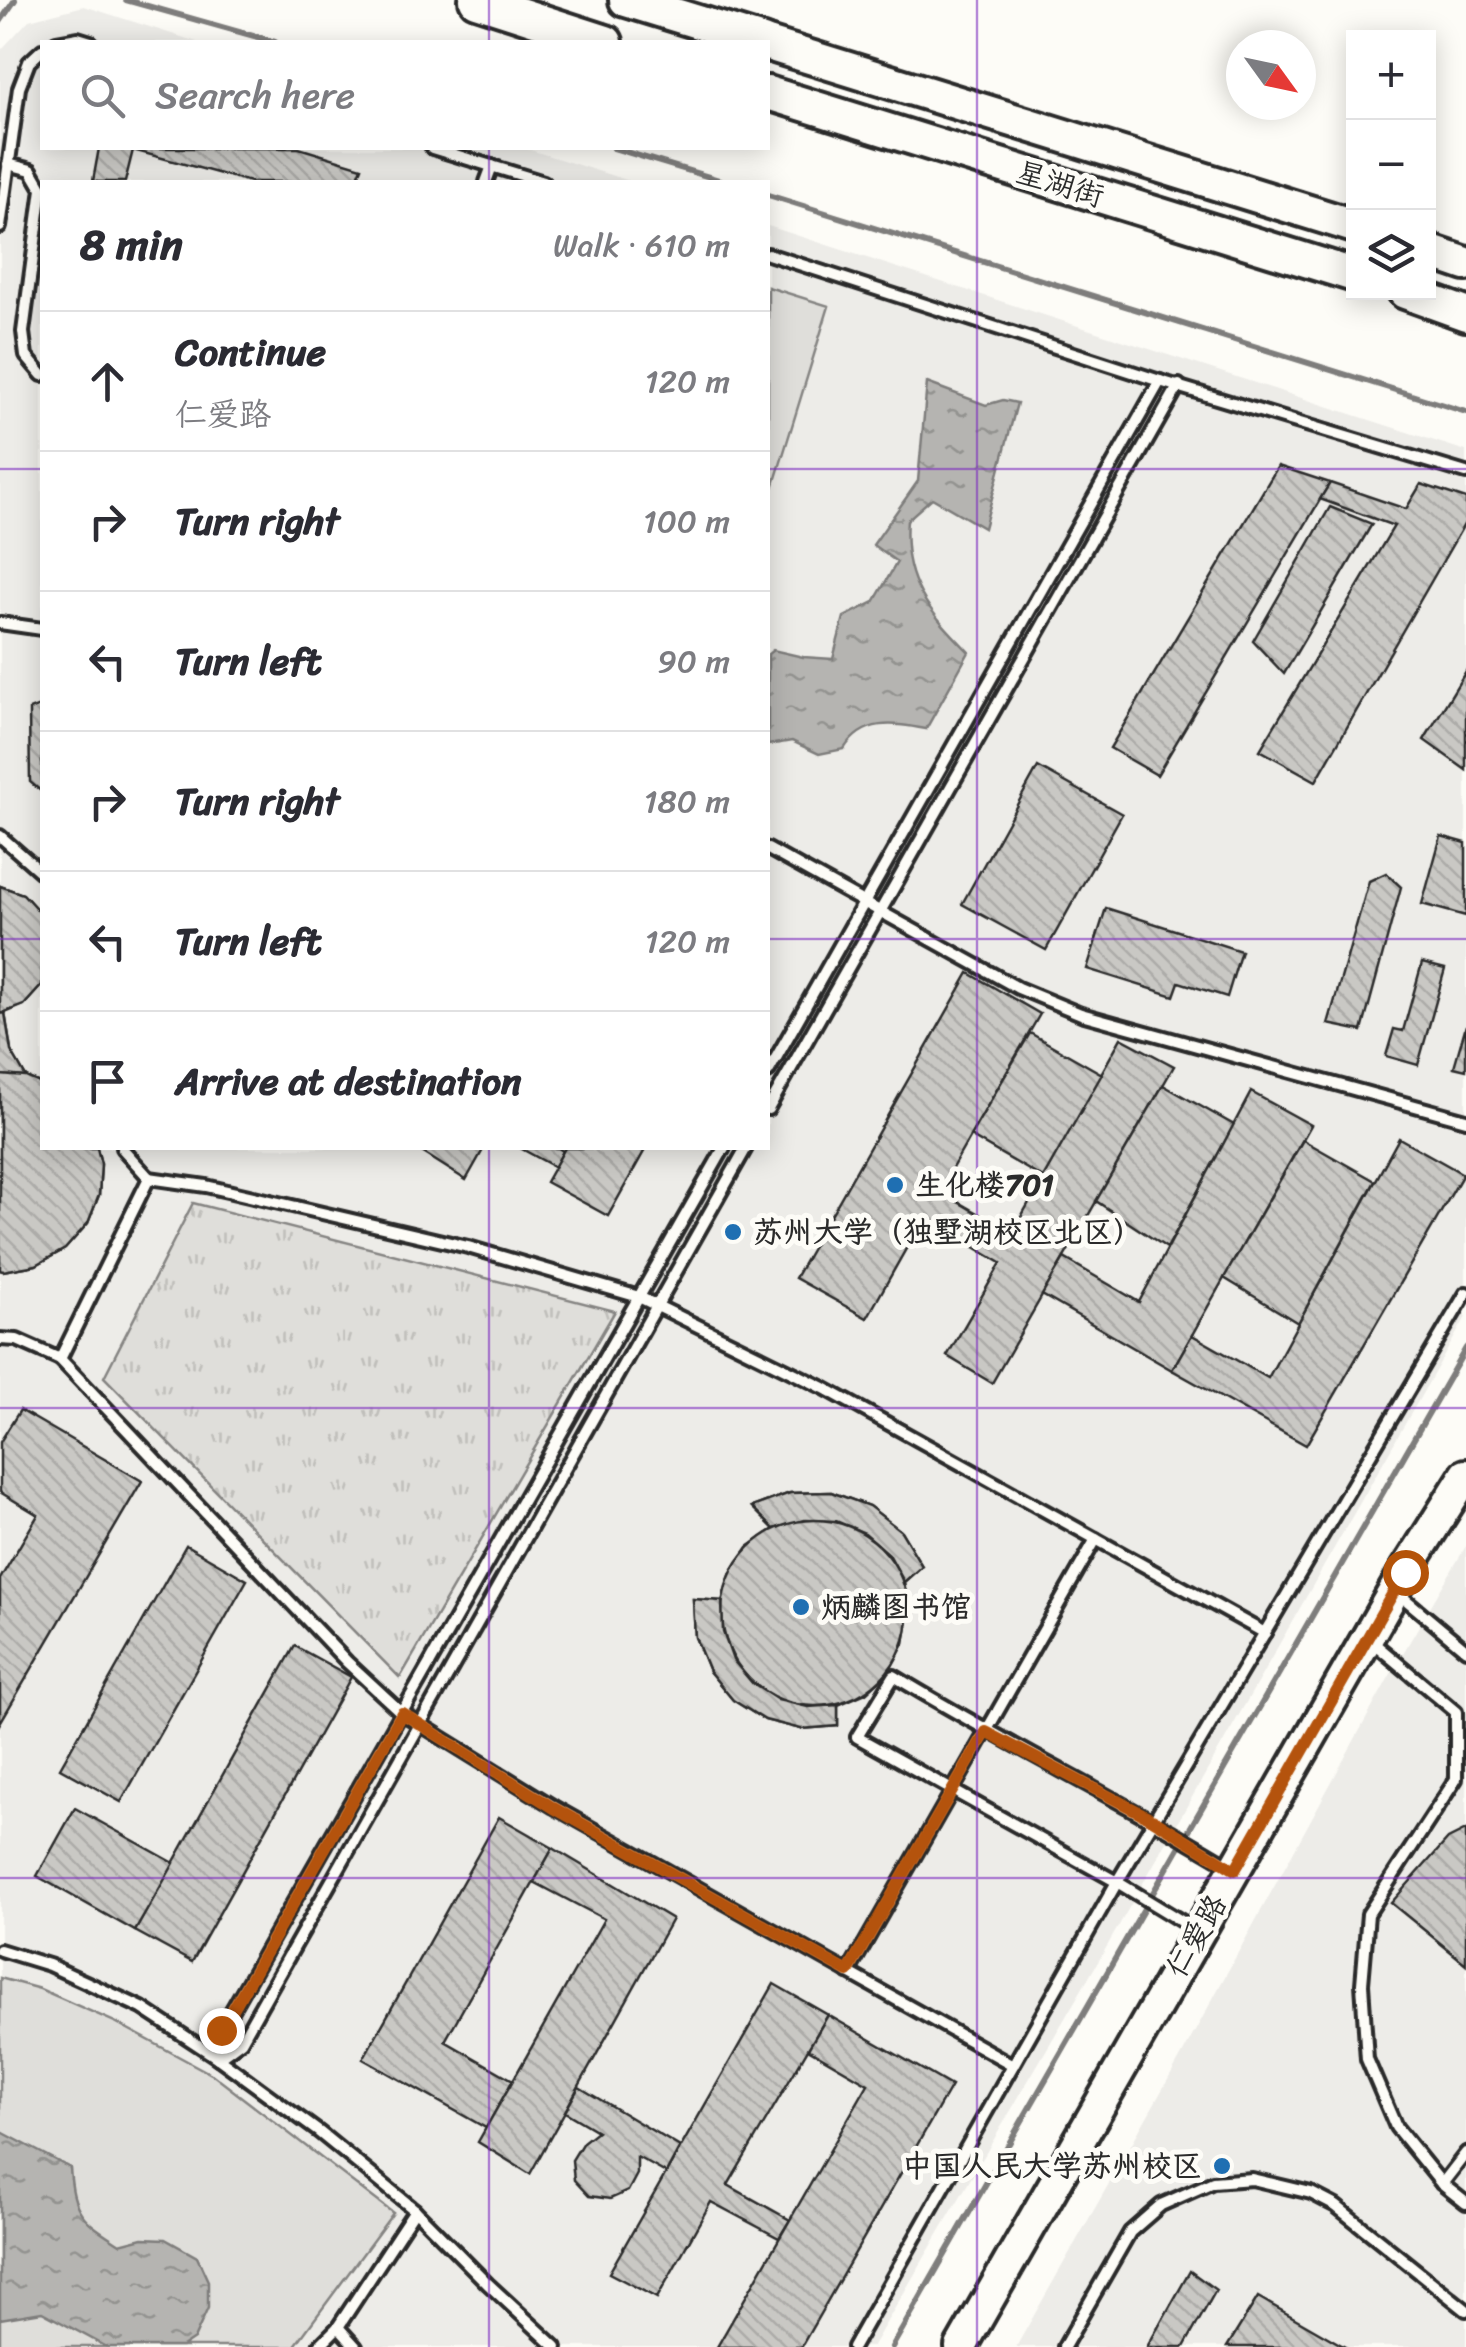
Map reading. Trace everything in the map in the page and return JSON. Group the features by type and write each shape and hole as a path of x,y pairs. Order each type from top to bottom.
{"main road":[{"path":"476,0 600,40"},
{"name":"星湖街","path":"626,0 755,40"},
{"name":"星湖街","path":"770,45 1346,224"},
{"name":"星湖街","path":"770,94 1346,273"},
{"path":"1436,254 1466,264"},
{"path":"1427,300 1466,314"},
{"name":"仁爱路","path":"961,2347 1367,1638 1466,1475"}],"lane":[{"path":"0,227 19,88 29,62 40,52"},
{"path":"439,150 538,180"},
{"path":"8,164 31,170 40,186"},
{"path":"487,180 492,166"},
{"path":"40,205 24,332 26,356 40,373"},
{"path":"770,255 1466,473"},
{"path":"770,1068 1160,380"},
{"path":"770,1105 1180,386"},
{"path":"0,623 40,630"},
{"path":"0,836 40,871"},
{"path":"770,850 1018,988 1081,1014 1466,1120"},
{"path":"124,1150 150,1178 206,1186 468,1247 639,1297 824,1388 1265,1632"},
{"path":"218,2058 221,2030 723,1150"},
{"path":"218,2058 241,2041 745,1150"},
{"path":"60,1359 150,1178"},
{"path":"852,2347 1154,1820 1466,1293"},
{"path":"0,1339 18,1340 60,1359 347,1662 402,1713 554,1808 1013,2064"},
{"path":"848,1972 1096,1539"},
{"path":"1395,1590 1466,1650"},
{"path":"1367,1638 1456,1712 1456,1779 1368,1914 1362,1984 1368,2059 1396,2128 1442,2184 1466,2203"},
{"path":"1198,1932 1118,1882 857,1737 894,1676 986,1732 1154,1820 1235,1870"},
{"path":"0,1950 50,1965 142,2008 218,2058 319,2132 415,2210 556,2347"},
{"path":"1442,2184 1466,2153"},
{"path":"1064,2347 1130,2232 1160,2205 1213,2182 1252,2180 1312,2193 1336,2206 1466,2310"},
{"path":"318,2347 338,2327 415,2210"},
{"path":"338,2327 356,2347"}],"shaded area":[{"name":"苏州大学（独墅湖校区北区）","path":"84,6 191,40 40,40 40,150 530,150 627,180 40,180 40,1150 770,1150 770,227 1466,451 1466,1317 1102,1955 872,2347 0,2347 0,51 29,20"},
{"path":"1466,1546 1466,2347 1016,2347 1182,2055 1389,1677"}],"green space":[{"path":"770,288 829,306 770,498"},
{"path":"193,1203 615,1311 400,1678 104,1377"},
{"path":"0,1978 40,1989 115,2022 213,2075 393,2213 294,2347 0,2347"}],"water":[{"path":"927,383 986,405 1003,400 1017,403 984,528 932,498 907,520 909,561 921,594 969,652 926,729 870,727 844,749 819,754 792,741 770,745 770,652 833,659 844,617 874,602 897,562 873,545 918,481"},
{"path":"0,2131 70,2168 82,2214 120,2244 143,2238 165,2239 197,2257 208,2281 208,2308 194,2339 182,2347 107,2347 42,2312 0,2319"}],"building":[{"path":"99,150 133,150 126,180 93,180"},
{"path":"133,150 306,150 362,167 357,180 243,180"},
{"path":"1278,466 1330,483 1157,775 1110,748"},
{"path":"1330,483 1406,509 1421,484 1466,499 1466,521 1316,781 1260,750 1394,526 1320,499"},
{"path":"1330,507 1372,524 1284,674 1253,641"},
{"path":"1466,671 1466,770 1424,740"},
{"path":"40,706 40,790 30,782 29,710"},
{"path":"1038,767 1122,814 1046,950 962,904"},
{"path":"1441,836 1466,843 1466,916 1422,904"},
{"path":"1386,873 1401,887 1362,1031 1328,1024 1369,881"},
{"path":"0,886 23,894 40,913 40,987 24,1005 5,1013 11,1051 26,1077 40,1083 40,1150 98,1150 101,1164 99,1195 88,1223 65,1249 36,1265 0,1270"},
{"path":"0,886 23,894 40,913 40,987 24,1005 0,1014"},
{"path":"1106,908 1241,951 1227,997 1179,982 1174,996 1087,969"},
{"path":"1422,963 1445,969 1418,1065 1386,1056 1394,1029 1403,1031"},
{"name":"生化楼701","path":"969,973 1040,1014 939,1191 1012,1233 1121,1038 1174,1066 992,1383 947,1356 1001,1263 924,1217 867,1318 795,1278"},
{"path":"5,1013 11,1051 26,1077 0,1075 0,1014"},
{"path":"1466,1025 1466,1070 1454,1067"},
{"path":"1030,1033 1102,1074 1043,1178 970,1136"},
{"path":"0,1075 26,1077 40,1083 40,1150 98,1150 101,1164 99,1195 88,1223 65,1249 36,1265 0,1270"},
{"path":"1163,1085 1234,1125 1167,1248 1096,1201"},
{"path":"1251,1092 1311,1125 1172,1370 1042,1295 1064,1258 1139,1302"},
{"path":"1399,1138 1463,1174 1306,1445 1172,1370 1192,1335 1268,1378"},
{"path":"1303,1140 1375,1181 1298,1323 1224,1278"},
{"path":"423,1150 483,1150 466,1180"},
{"path":"524,1150 561,1150 555,1167"},
{"path":"564,1150 645,1150 608,1216 546,1182"},
{"path":"20,1410 142,1481 0,1723 0,1579 38,1515 0,1492 0,1442"},
{"name":"炳麟图书馆","path":"831,1492 869,1506 901,1531 922,1566 904,1582 909,1613 904,1644 889,1672 866,1693 838,1705 838,1726 801,1729 765,1720 733,1700 709,1671 695,1637 693,1599 722,1601 731,1572 748,1547 774,1529 752,1507 790,1493"},
{"path":"831,1492 869,1506 901,1531 922,1566 904,1582 889,1554 865,1533 836,1521 805,1520 774,1529 752,1507 790,1493"},
{"name":"炳麟图书馆","path":"815,1520 851,1527 881,1547 901,1577 908,1613 901,1649 881,1679 851,1699 815,1706 779,1699 749,1679 729,1649 722,1613 729,1577 749,1547 779,1527"},
{"path":"186,1545 247,1580 121,1802 60,1768"},
{"path":"693,1599 722,1601 723,1632 733,1660 753,1684 778,1700 808,1707 838,1705 838,1726 801,1729 765,1720 733,1700 709,1671 695,1637"},
{"path":"295,1646 351,1677 192,1962 135,1931"},
{"path":"75,1808 174,1863 135,1931 37,1876"},
{"path":"499,1817 553,1848 445,2041 513,2080 486,2128 363,2059"},
{"path":"1466,1830 1466,1964 1391,1903 1448,1839"},
{"path":"553,1848 672,1919 530,2174 478,2142 604,1919 534,1882"},
{"path":"774,1984 828,2015 728,2185 790,2220 779,2238 711,2202 657,2298 609,2273"},
{"path":"828,2015 951,2086 801,2347 717,2347 868,2084 808,2049"},
{"path":"579,2087 680,2147 666,2173 637,2157 637,2174 628,2191 610,2199 589,2196 574,2180 572,2160 583,2142 597,2131 565,2112"},
{"path":"1190,2271 1216,2290 1184,2347 1147,2347"},
{"path":"1258,2297 1345,2347 1227,2347"}],"waterway":[{"path":"0,22 15,0"},
{"path":"126,0 268,40"},
{"path":"620,150 719,180"},
{"path":"770,196 1466,412"},
{"path":"892,2347 1466,1348"}],"place":[{"name":"生化楼701","path":"895,1185"},
{"name":"苏州大学（独墅湖校区北区）","path":"733,1232"},
{"name":"炳麟图书馆","path":"801,1607"},
{"name":"中国人民大学苏州校区","path":"1222,2166"}],"route":[{"path":"221,2030 402,1713 554,1808 848,1972 986,1732 1154,1820 1235,1870 1405,1572"}]}
